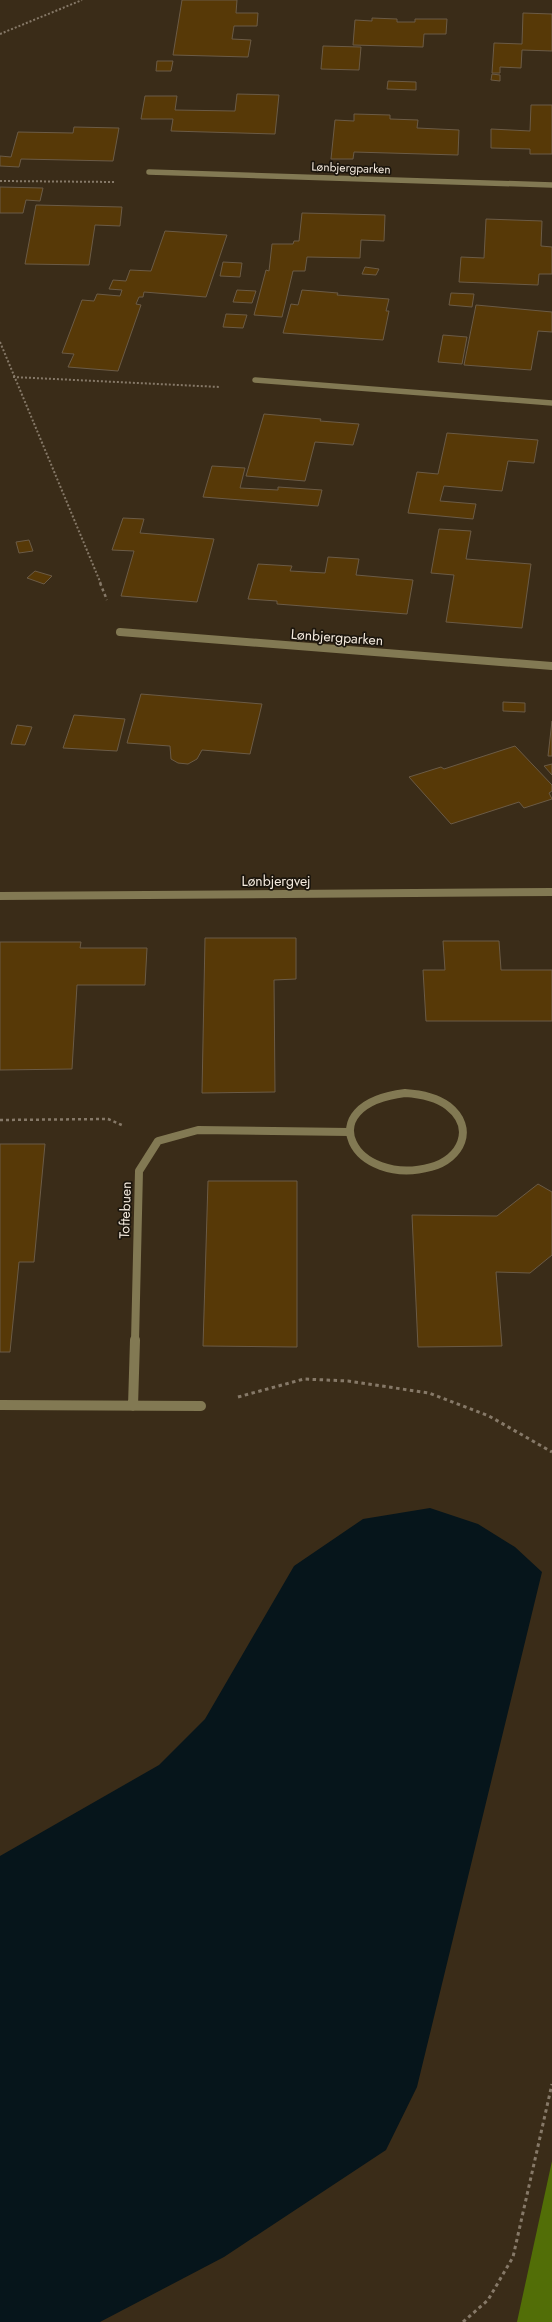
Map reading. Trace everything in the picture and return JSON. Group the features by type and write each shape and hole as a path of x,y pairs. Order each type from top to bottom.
{"street":[{"name":"Lønbjergparken","path":"149,172 552,186"},
{"path":"255,380 552,403"},
{"name":"Lønbjergparken","path":"120,632 552,666"},
{"name":"Lønbjergvej","path":"0,896 552,892"},
{"path":"405,1092 427,1096 445,1104 458,1116 464,1132 461,1147 449,1160 431,1169 408,1172 386,1169 367,1160 354,1147 349,1132 353,1117 365,1104 382,1096 405,1092"},
{"path":"158,1141 198,1130 349,1132"},
{"name":"Toftebuen","path":"133,1406 139,1171 158,1141"},
{"path":"0,1405 201,1406"}],"path":[{"path":"0,34 82,0"},
{"path":"0,182 114,182 149,172"},
{"path":"0,342 13,377 120,632"},
{"path":"13,377 232,388 255,380"},
{"path":"0,1120 108,1119 158,1141"},
{"path":"201,1406 304,1379 348,1381 429,1393 489,1416 552,1452"},
{"path":"463,2322 488,2300 512,2257 552,2084"}],"green space":[{"path":"552,2161 552,2322 517,2322"}],"shaded area":[{"path":"430,1508 478,1524 515,1547 542,1572 417,2087 386,2150 224,2257 100,2322 0,2322 0,1856 159,1765 205,1719 294,1566 363,1519"}],"building":[{"path":"182,0 237,0 236,13 258,13 257,26 234,26 232,39 251,40 248,57 173,55"},
{"path":"523,13 552,14 552,51 522,50 521,68 500,67 500,73 492,73 494,43 522,44"},
{"path":"372,18 397,19 397,22 415,22 415,19 447,19 446,34 424,34 423,47 353,45 355,20 372,21"},
{"path":"323,46 361,47 359,70 321,69"},
{"path":"157,61 173,61 171,71 156,71"},
{"path":"492,74 500,75 500,81 491,80"},
{"path":"388,81 416,82 416,90 387,89"},
{"path":"237,94 279,95 275,134 171,131 173,119 141,119 145,96 177,96 175,110 235,111"},
{"path":"531,105 552,105 552,154 530,154 530,149 491,148 491,129 530,131"},
{"path":"354,114 390,115 390,119 418,120 417,128 459,130 458,155 354,152 353,159 331,159 335,120 354,121"},
{"path":"74,127 119,128 113,161 21,159 19,167 0,166 0,156 11,157 18,132 73,133"},
{"path":"0,187 43,188 40,201 26,200 23,213 0,213"},
{"path":"36,205 122,207 120,226 95,225 89,265 25,264"},
{"path":"302,213 385,215 384,241 361,240 360,258 307,257 305,271 293,271 282,317 254,315 266,270 269,271 272,244 293,244 294,241 299,241"},
{"path":"486,219 542,221 541,246 552,247 552,274 539,274 538,285 459,282 461,257 484,258"},
{"path":"165,231 227,235 206,297 144,292 143,297 139,297 136,304 141,305 118,371 68,367 74,354 62,353 82,300 94,301 97,294 120,296 122,290 109,289 113,280 126,281 130,270 151,271"},
{"path":"223,262 242,263 240,277 220,276"},
{"path":"365,267 379,269 376,275 362,274"},
{"path":"237,290 256,291 252,303 233,302"},
{"path":"302,290 338,293 337,295 389,299 386,311 389,311 383,340 283,333 291,304 298,305"},
{"path":"451,293 474,294 472,307 449,305"},
{"path":"476,305 552,312 552,332 538,331 531,370 464,365"},
{"path":"226,314 247,315 243,328 223,327"},
{"path":"443,335 467,337 462,364 438,362"},
{"path":"264,414 359,424 353,445 315,442 305,481 246,476"},
{"path":"447,433 538,440 534,463 508,461 502,491 444,486 440,501 476,504 473,519 408,513 417,472 438,474"},
{"path":"212,466 245,468 240,488 278,490 278,487 322,490 318,506 203,497"},
{"path":"123,518 144,519 140,533 214,539 197,602 121,596 134,551 112,550"},
{"path":"439,529 471,531 466,559 531,564 522,628 446,622 454,575 431,573"},
{"path":"29,540 33,551 19,553 16,542"},
{"path":"328,557 359,559 356,575 413,580 407,614 277,604 277,601 248,599 258,564 292,566 290,571 325,573"},
{"path":"35,571 52,576 44,584 27,578"},
{"path":"141,694 262,704 250,754 202,750 197,759 188,764 178,763 171,759 170,746 127,743"},
{"path":"503,702 525,703 525,712 503,711"},
{"path":"74,715 125,719 117,751 63,748"},
{"path":"552,721 552,756 548,756"},
{"path":"17,725 32,727 25,745 11,744"},
{"path":"515,746 552,785 552,791 549,793 552,799 524,808 519,802 451,824 409,777 441,767 444,769"},
{"path":"552,764 552,775 544,766"},
{"path":"205,938 296,938 296,979 274,980 275,1092 202,1093"},
{"path":"443,941 499,941 501,970 552,970 552,1021 426,1021 423,970 445,970"},
{"path":"0,942 81,942 80,948 147,948 145,985 77,985 72,1069 0,1070"},
{"path":"0,1144 45,1144 34,1262 19,1262 10,1352 0,1352"},
{"path":"208,1181 297,1181 297,1347 203,1346"},
{"path":"538,1184 552,1192 552,1255 530,1273 496,1272 502,1346 418,1347 412,1215 497,1216"}]}
